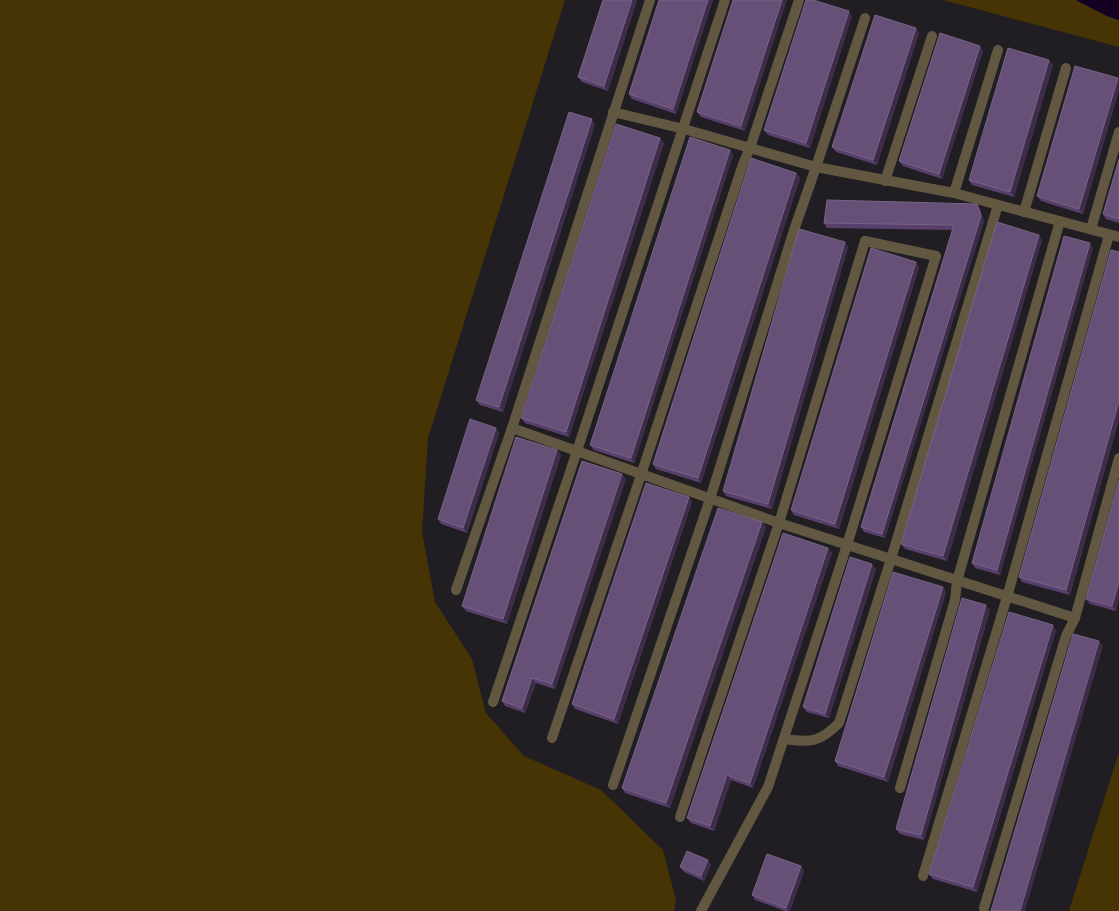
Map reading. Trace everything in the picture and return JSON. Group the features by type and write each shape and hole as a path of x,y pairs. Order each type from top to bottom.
{"street":[{"path":"456,590 512,428 650,0"},
{"path":"493,702 684,129 725,0"},
{"path":"552,738 799,0"},
{"path":"613,785 710,499 794,230 865,18"},
{"path":"885,181 932,36"},
{"path":"954,193 998,50"},
{"path":"1024,212 1066,68"},
{"path":"613,112 684,129 816,167 954,193 1114,236 923,876"},
{"path":"1091,229 1119,132"},
{"path":"784,739 800,741 816,740 828,734 840,723 998,205"},
{"path":"900,788 955,600 957,580 1060,221"},
{"path":"680,817 779,523 865,241 936,256 847,545 768,787 701,911"},
{"path":"512,428 779,523 1075,618"},
{"path":"984,908 1066,636 1075,618 1119,458"}],"shaded area":[{"path":"0,0 565,0 428,438 422,532 435,602 472,659 486,713 524,756 601,790 663,850 676,900 674,911 0,911"},
{"path":"943,0 1076,0 1107,16 1119,20 1119,47"},
{"path":"1076,0 1119,0 1119,20 1107,16"},
{"path":"1119,752 1119,911 1069,911"}],"building":[{"path":"603,0 632,0 604,86 578,77"},
{"path":"659,0 708,0 673,109 629,94"},
{"path":"733,0 782,0 741,126 697,112"},
{"path":"806,0 813,0 849,11 806,143 764,130"},
{"path":"875,15 916,28 873,160 832,147"},
{"path":"940,33 980,46 939,174 899,161"},
{"path":"1008,48 1049,60 1010,192 969,180"},
{"path":"1075,66 1118,78 1079,209 1037,196"},
{"path":"569,112 592,119 499,407 476,400"},
{"path":"616,124 660,138 566,432 521,418"},
{"path":"690,137 730,150 631,458 590,445"},
{"path":"751,158 796,173 698,478 653,464"},
{"path":"1119,159 1119,219 1103,214"},
{"path":"827,200 977,204 981,216 882,534 861,527 954,225 824,223"},
{"path":"997,222 1039,235 943,556 901,544"},
{"path":"799,229 845,242 768,504 723,491"},
{"path":"1064,236 1090,243 997,570 972,563"},
{"path":"871,248 916,262 835,524 791,510"},
{"path":"1111,250 1119,252 1119,401 1066,590 1019,577"},
{"path":"470,419 496,428 463,528 438,519"},
{"path":"516,437 557,450 503,619 462,606"},
{"path":"582,461 622,474 552,684 532,678 522,708 502,701"},
{"path":"1119,480 1119,582 1112,606 1086,599"},
{"path":"646,483 689,497 614,719 572,704"},
{"path":"718,508 762,522 666,803 622,788"},
{"path":"783,533 828,548 750,783 727,775 710,826 687,818"},
{"path":"850,557 872,564 825,714 803,707"},
{"path":"893,572 943,587 884,777 835,761"},
{"path":"962,598 986,605 921,835 896,829"},
{"path":"1009,612 1053,625 973,887 929,874"},
{"path":"1073,634 1099,641 1020,911 991,911"},
{"path":"687,851 708,860 701,876 680,867"},
{"path":"767,854 801,866 786,908 752,895"}]}
